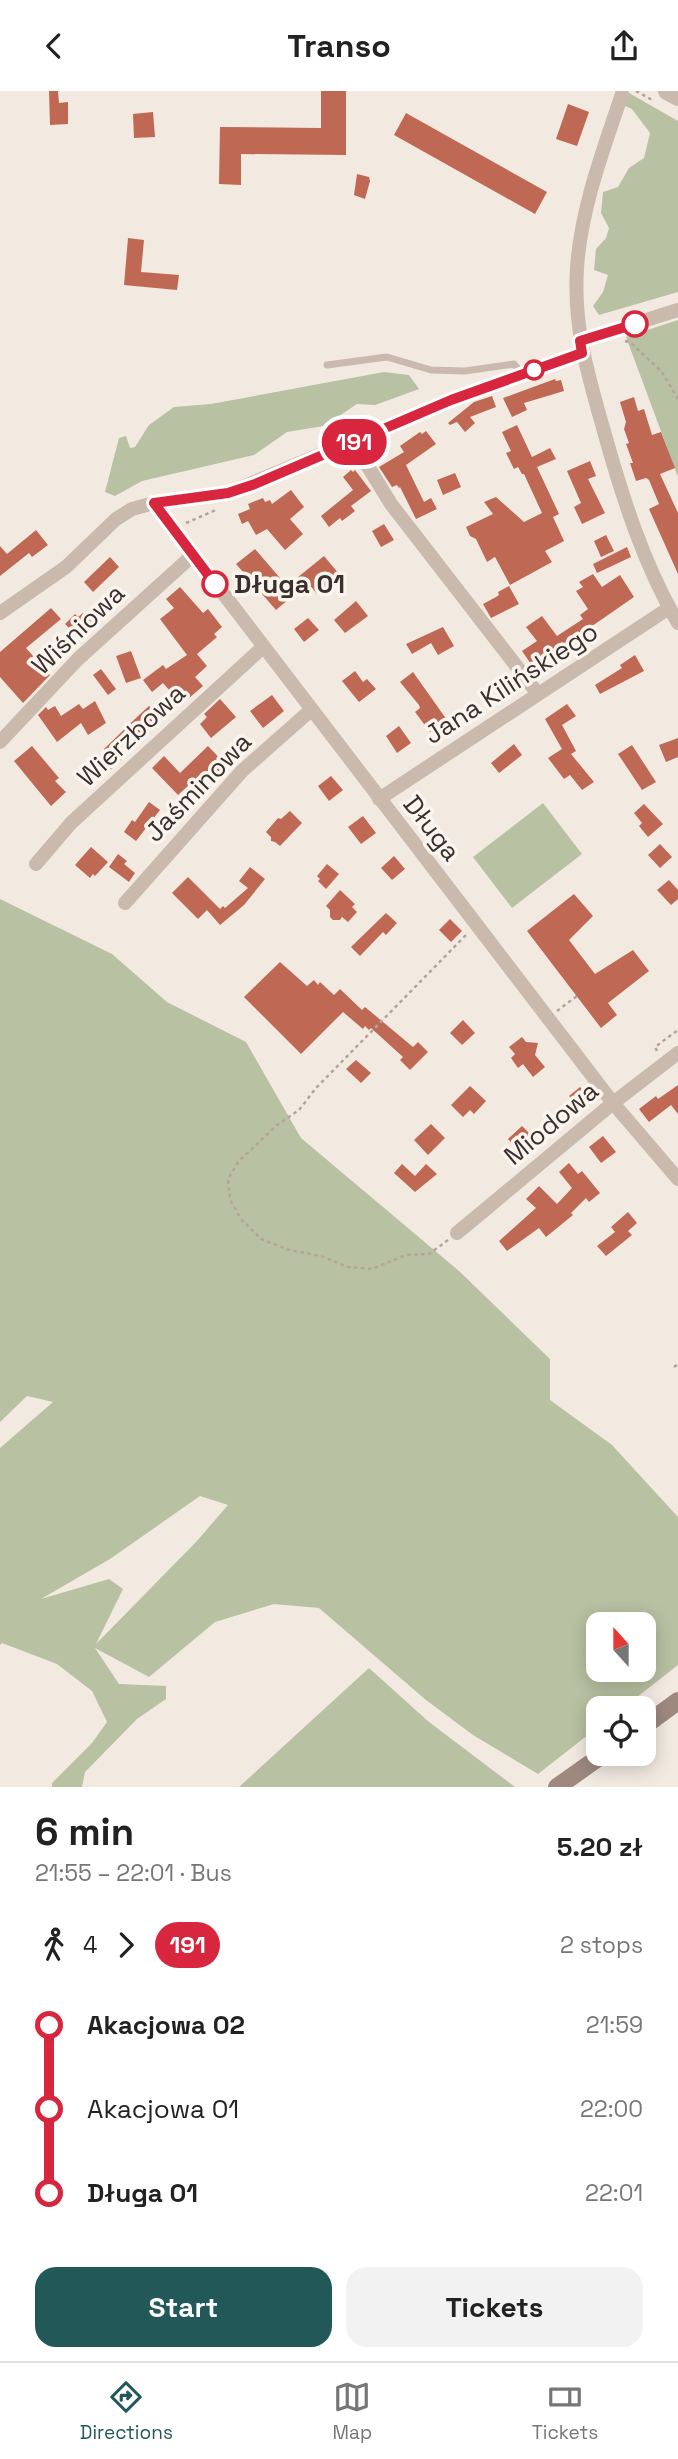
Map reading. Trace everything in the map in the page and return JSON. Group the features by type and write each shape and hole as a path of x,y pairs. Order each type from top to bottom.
{"main road":[{"path":"656,1717 678,1701"},
{"path":"557,1787 587,1766"}],"street":[{"path":"667,91 678,97"},
{"path":"622,94 595,174 581,231 577,269 581,347 615,469 639,541 678,623"},
{"path":"0,613 66,567 116,519 132,509 154,503 228,493 451,400 522,374 581,347 678,310"},
{"path":"353,442 391,504 538,694"},
{"name":"Długa","path":"154,503 613,1103 678,1179"},
{"name":"Wiśniowa","path":"0,741 78,659 193,555"},
{"name":"Jana Kilińskiego","path":"379,800 669,608"},
{"name":"Wierzbowa","path":"36,864 71,823 263,647"},
{"name":"Jaśminowa","path":"125,902 242,771 312,711"},
{"name":"Miodowa","path":"457,1233 613,1103 678,1053"}],"lane":[{"path":"327,365 387,357 431,370 465,371 514,364 522,374"}],"path":[{"path":"623,340 630,342 662,372 678,399"},
{"path":"457,1233 429,1254 407,1255 372,1269 348,1266 321,1256 289,1250 261,1239 240,1218 230,1199 228,1179 238,1162 276,1126 299,1110 316,1088 476,925"},
{"path":"555,1013 577,996"}],"green space":[{"path":"629,93 678,121 678,292 599,315 593,306 603,292 608,275 594,270 596,249 606,238 609,228 601,213 603,192 618,187 629,168 644,158 650,133 632,109 623,105"},
{"path":"678,320 678,477 626,337"},
{"path":"384,372 409,375 419,389 375,405 357,404 324,426 287,432 254,455 142,481 115,496 105,492 119,438 126,436 130,448 135,447 149,425 174,407 211,404"},
{"path":"543,803 582,854 512,908 473,857"},
{"path":"0,899 112,954 167,1002 246,1042 301,1138 459,1271 550,1359 550,1400 612,1445 678,1517 678,1665 638,1696 586,1696 586,1736 538,1774 473,1735 426,1700 319,1608 274,1604 215,1622 149,1677 95,1648 119,1684 166,1686 166,1699 137,1719 85,1772 82,1787 52,1787 52,1783 92,1743 107,1722 92,1691 57,1664 2,1643 0,1645 0,1448 53,1402 27,1396 0,1422","holes":["200,1496 228,1505 196,1542 96,1644 123,1589 109,1579 41,1599 110,1559"]},
{"path":"369,1668 429,1722 515,1787 239,1787"}],"building":[{"path":"49,91 58,91 59,103 68,102 68,124 50,125"},
{"path":"321,91 346,91 346,155 241,154 241,185 219,184 220,127 321,128"},
{"path":"568,104 589,112 577,146 556,139"},
{"path":"153,112 155,137 134,138 133,114"},
{"path":"406,113 547,192 535,214 394,135"},
{"path":"357,174 369,177 365,199 354,195"},
{"path":"128,238 144,240 141,272 179,275 177,290 124,285"},
{"path":"555,379 561,380 564,391 524,403 527,410 512,417 503,398"},
{"path":"492,396 496,407 470,417 475,423 465,432 457,422 450,425 448,423 474,402"},
{"path":"634,397 638,411 644,409 652,435 661,432 675,468 660,474 678,513 678,574 649,509 659,504 649,480 646,478 636,481 630,463 633,463 626,444 629,443 624,429 626,422 620,402"},
{"path":"517,425 532,457 550,448 556,459 537,467 559,514 553,517 564,541 545,551 552,562 510,585 495,557 487,562 476,539 470,536 466,527 493,514 484,502 496,497 524,522 542,513 524,474 518,467 514,469 506,453 511,451 502,432"},
{"path":"426,431 436,444 406,465 424,502 431,498 437,509 416,519 400,487 392,487 379,467 404,452 400,446 420,432 422,434"},
{"path":"590,461 596,476 588,479 605,513 582,524 574,507 581,503 567,471"},
{"path":"355,470 371,491 351,506 355,511 329,527 321,516 353,490 343,477"},
{"path":"455,473 461,487 443,495 437,480"},
{"path":"291,490 304,507 290,519 303,534 285,550 267,529 256,535 248,521 242,524 238,514 250,509 248,504 263,498 265,502 270,500 272,504"},
{"path":"384,524 394,540 381,547 372,531"},
{"path":"36,530 48,545 32,557 29,553 0,576 0,546 7,554"},
{"path":"606,535 614,551 601,557 594,541"},
{"path":"627,547 631,557 597,573 593,564"},
{"path":"255,549 287,586 324,556 340,575 317,594 308,583 276,610 236,564"},
{"path":"110,557 119,567 93,592 84,582"},
{"path":"593,574 602,587 620,575 634,597 533,667 522,651 537,641 526,627 542,616 557,636 583,619 580,615 588,609 576,591 583,587 579,582"},
{"path":"509,586 519,604 491,618 483,604"},
{"path":"180,587 203,613 208,609 222,627 214,634 217,637 197,654 207,666 195,677 203,686 188,699 183,693 177,699 163,683 152,692 143,680 163,665 166,669 187,655 160,619 174,608 166,599"},
{"path":"356,601 368,616 345,633 334,620"},
{"path":"51,608 61,619 26,648 50,675 23,703 0,677 0,652"},
{"path":"83,613 91,621 86,626 89,628 79,638 65,624 75,614 78,617"},
{"path":"308,618 319,630 304,642 294,629"},
{"path":"443,627 454,646 438,655 431,643 412,654 406,644"},
{"path":"131,651 141,678 126,683 116,656"},
{"path":"635,655 644,671 600,694 595,685 622,668 620,665"},
{"path":"101,669 116,689 108,695 93,675"},
{"path":"355,671 363,682 367,679 376,689 359,702 342,681"},
{"path":"413,672 447,720 430,732 415,712 420,708 419,705 400,682"},
{"path":"272,695 284,711 263,728 250,711"},
{"path":"220,699 236,717 211,738 200,724 207,717 204,714"},
{"path":"95,701 106,723 88,735 81,723 57,742 38,715 46,707 48,710 55,706 61,716 79,704 83,709"},
{"path":"567,704 576,716 562,725 576,751 571,754 594,782 582,790 570,775 564,779 548,758 562,749 545,719"},
{"path":"149,706 156,712 161,712 137,737 134,734 119,748 126,755 108,772 97,760 104,753 104,749"},
{"path":"399,726 411,743 397,753 386,736"},
{"path":"678,738 678,757 666,762 659,745"},
{"path":"514,744 522,755 499,773 491,763"},
{"path":"632,745 656,782 642,790 618,754"},
{"path":"32,746 59,778 55,781 66,792 51,806 14,761"},
{"path":"208,746 227,766 219,774 213,768 206,775 203,772 178,795 152,768 164,756 180,773"},
{"path":"331,776 343,790 329,801 318,786"},
{"path":"149,802 160,810 136,841 124,832"},
{"path":"644,804 663,824 648,837 639,826 642,823 634,813"},
{"path":"290,811 302,823 280,846 271,841 266,832 278,818 281,819"},
{"path":"363,816 376,833 361,844 348,827"},
{"path":"660,844 672,857 660,868 648,855"},
{"path":"91,847 108,862 90,878 75,865"},
{"path":"118,854 127,861 124,864 135,873 129,882 109,867"},
{"path":"394,856 405,869 392,880 381,868"},
{"path":"327,864 339,874 326,889 317,876"},
{"path":"250,867 265,879 244,905 220,925 207,910 198,919 172,893 188,877 220,909 223,906 225,908 248,888 239,881"},
{"path":"669,880 678,890 678,899 671,905 657,890"},
{"path":"340,890 355,904 352,907 357,912 348,922 342,917 340,920 333,920 326,906"},
{"path":"574,894 593,916 569,940 595,974 633,950 649,971 608,1003 617,1015 601,1028 527,931"},
{"path":"386,913 397,923 386,935 383,932 360,956 351,947"},
{"path":"450,919 462,931 451,942 439,930"},
{"path":"280,962 307,986 314,980 334,995 340,989 362,1010 365,1007 413,1047 418,1042 428,1052 410,1070 400,1060 403,1057 371,1028 369,1030 365,1026 363,1029 343,1012 301,1054 244,997"},
{"path":"463,1020 475,1033 462,1045 450,1033"},
{"path":"522,1037 526,1042 538,1043 535,1055 545,1067 533,1077 523,1064 518,1068 511,1058 515,1054 509,1047"},
{"path":"356,1060 371,1073 361,1083 346,1069"},
{"path":"678,1085 678,1114 671,1105 649,1122 639,1109 656,1096 658,1099"},
{"path":"470,1086 486,1101 474,1114 470,1110 463,1117 451,1105"},
{"path":"580,1087 593,1101 582,1111 569,1096"},
{"path":"431,1124 445,1138 428,1155 414,1140"},
{"path":"522,1126 535,1139 520,1153 508,1139"},
{"path":"603,1136 616,1152 601,1163 589,1147"},
{"path":"569,1163 578,1174 582,1171 600,1193 589,1202 586,1198 571,1213 573,1215 546,1237 539,1228 507,1251 499,1241 536,1208 526,1199 539,1186 557,1204 572,1188 559,1172"},
{"path":"402,1164 415,1176 426,1164 437,1174 415,1192 394,1173"},
{"path":"628,1212 637,1223 628,1231 632,1235 606,1256 597,1246 615,1232 611,1227"}],"bus line":[{"name":"191","path":"215,584 154,503 228,493 255,484 451,400 582,353 580,341 635,324"}],"place":[{"name":"Długa 01","path":"215,584"}]}
